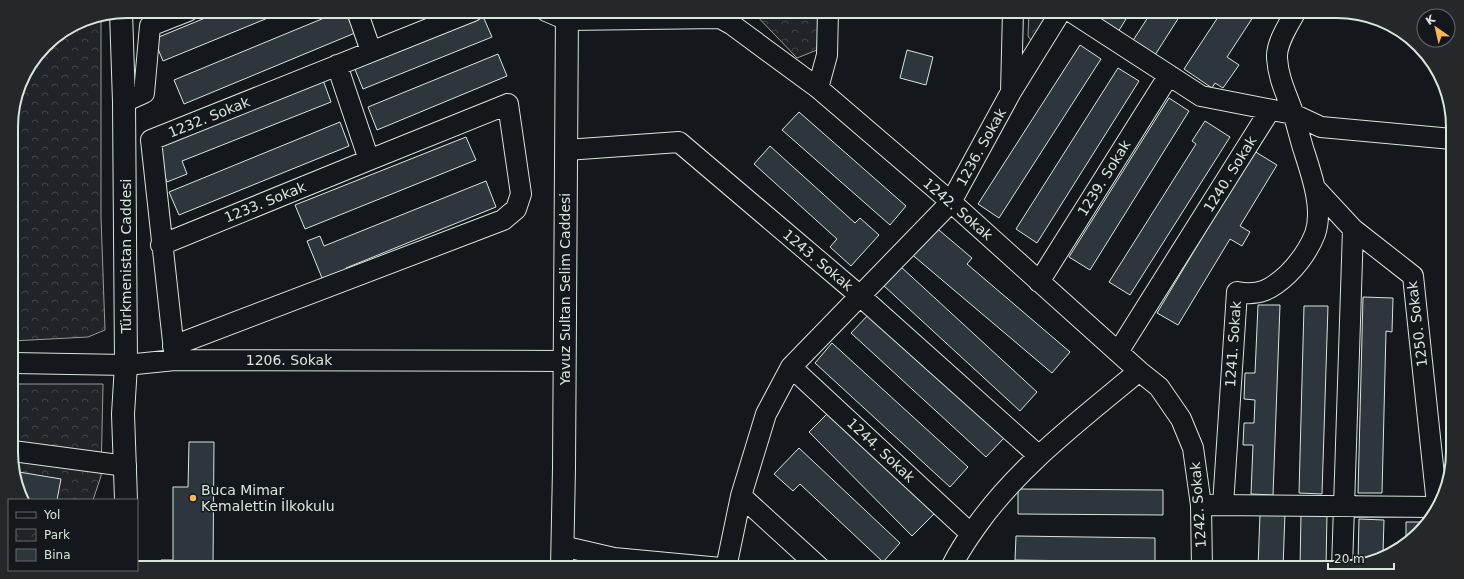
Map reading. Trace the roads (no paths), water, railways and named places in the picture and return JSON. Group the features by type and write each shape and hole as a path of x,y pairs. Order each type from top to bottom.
{"main road":[{"name":"Türkmenistan Caddesi","path":"121,18 124,102 126,365 123,414 126,499"},
{"name":"Yavuz Sultan Selim Caddesi","path":"562,561 567,18"}],"street":[{"path":"124,102 144,93 150,26 170,18"},
{"path":"359,18 371,51"},
{"name":"1232. Sokak","path":"174,353 161,245 151,140 455,18"},
{"name":"1242. Sokak","path":"720,18 743,32 818,88 951,202 1158,387 1181,419 1193,448 1201,505 1202,561"},
{"path":"818,88 827,55 828,18"},
{"name":"1236. Sokak","path":"1010,92 1013,18"},
{"name":"1236. Sokak","path":"727,561 741,496 766,414 791,367 951,202 1010,92 1057,18"},
{"path":"1081,18 1201,96 1293,114 1321,127 1446,138"},
{"path":"1292,18 1284,33 1277,56 1278,73 1293,114"},
{"path":"338,65 369,160"},
{"name":"1239. Sokak","path":"1039,282 1169,75"},
{"name":"1233. Sokak","path":"161,245 508,104 521,194 516,209 503,220 174,353"},
{"name":"1240. Sokak","path":"1118,352 1270,110"},
{"name":"1241. Sokak","path":"1223,505 1237,292 1249,294 1265,292 1280,281 1295,266 1307,250 1315,233 1318,214 1315,188 1293,114"},
{"name":"1243. Sokak","path":"566,150 679,142 860,295 1039,456"},
{"name":"1250. Sokak","path":"1315,188 1353,229 1413,276 1436,497"},
{"path":"1342,561 1353,229"},
{"name":"1206. Sokak","path":"18,363 126,365 174,353 565,361"},
{"name":"1244. Sokak","path":"791,367 971,534"},
{"path":"954,561 990,507 1039,456 1139,371"},
{"path":"18,452 126,466"},
{"path":"741,496 812,561"},
{"path":"1201,505 1431,507"},
{"path":"562,546 614,558 646,561"}],"place":[{"name":"Buca Mimar Kemalettin İlkokulu","path":"193,498"}]}
